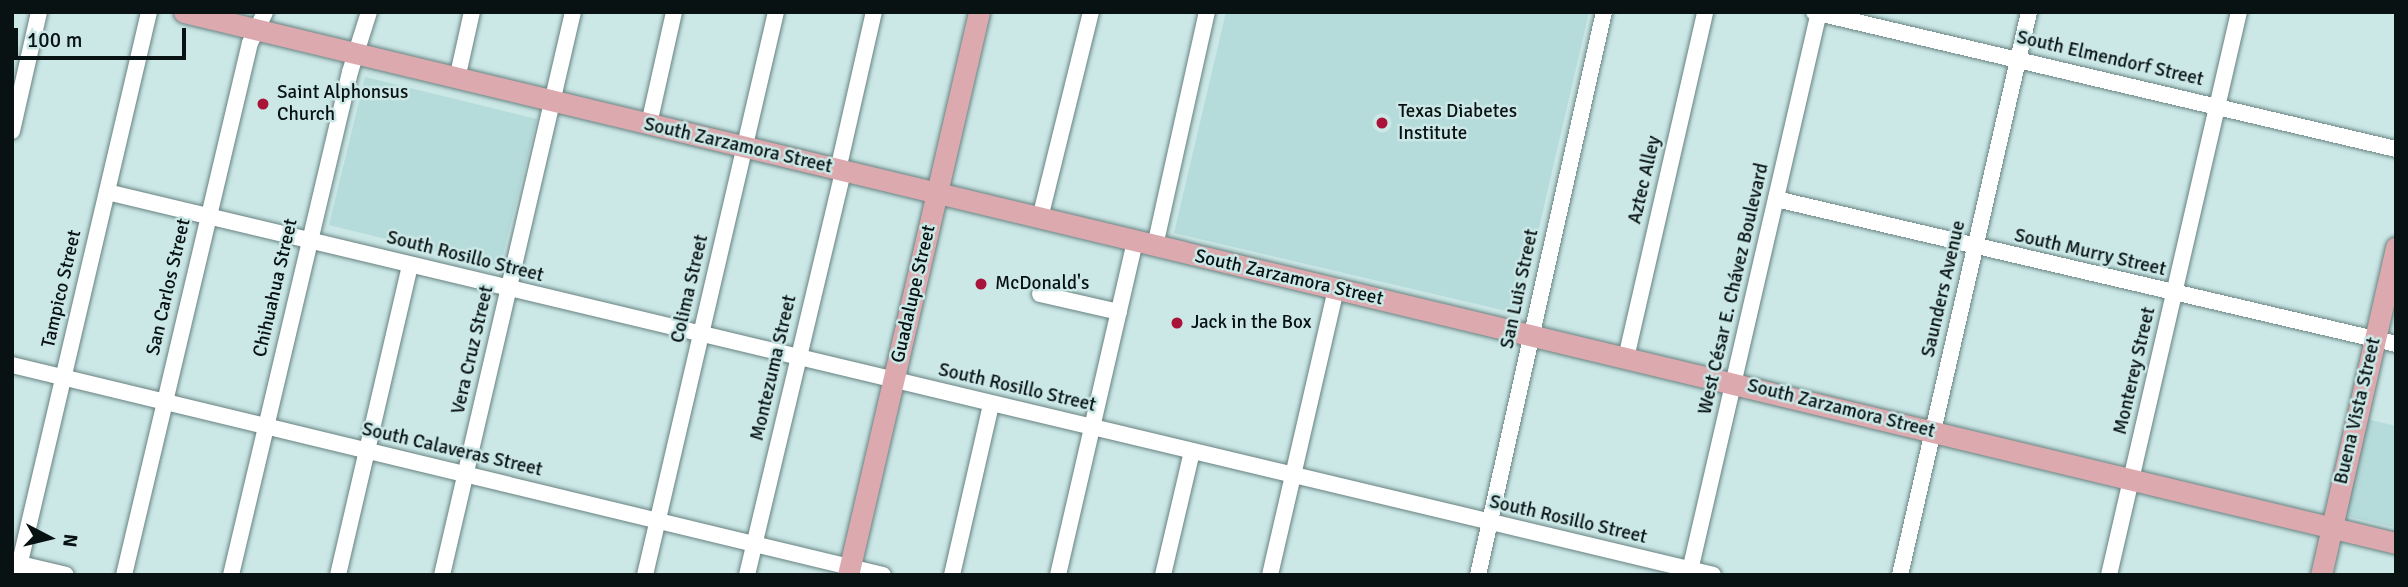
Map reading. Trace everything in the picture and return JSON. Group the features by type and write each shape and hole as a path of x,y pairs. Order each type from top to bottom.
{"main road":[{"name":"South Zarzamora Street","path":"184,12 261,21 356,54 457,79 2396,542"},
{"name":"Guadalupe Street","path":"849,571 979,12"},
{"name":"Buena Vista Street","path":"2321,575 2396,247"}],"street":[{"path":"12,131 38,12"},
{"name":"Tampico Street","path":"19,569 149,12"},
{"name":"Chihuahua Street","path":"231,575 308,241 369,12"},
{"path":"457,79 472,12"},
{"name":"Vera Cruz Street","path":"442,575 573,12"},
{"path":"649,124 674,12"},
{"name":"Colima Street","path":"645,575 776,12"},
{"name":"Montezuma Street","path":"747,575 841,170 874,12"},
{"path":"1040,218 1091,12"},
{"path":"1058,575 1119,312 1145,244 1207,12"},
{"name":"San Luis Street","path":"1478,575 1604,12"},
{"name":"Aztec Alley","path":"1626,358 1704,12"},
{"name":"Saunders Avenue","path":"1900,575 2029,12"},
{"name":"Monterey Street","path":"2109,575 2239,12"},
{"name":"South Elmendorf Street","path":"1817,13 2018,58 2396,149"},
{"name":"West César E. Chávez Boulevard","path":"1690,572 1817,13"},
{"name":"San Carlos Street","path":"124,575 207,216 261,21"},
{"name":"South Rosillo Street","path":"107,192 1491,525 1690,572 1713,575"},
{"name":"South Murry Street","path":"1776,199 2174,295 2396,344"},
{"path":"338,575 410,265"},
{"path":"1270,575 1336,290"},
{"path":"1040,294 1119,312"},
{"name":"South Calaveras Street","path":"12,365 754,544 849,571 883,575"},
{"path":"952,575 991,405"},
{"path":"1163,575 1192,451"},
{"path":"19,569 66,575"}],"shaded area":[{"name":"Texas Diabetes Institute","path":"1226,12 1589,12 1519,314 1174,233"},
{"path":"365,77 537,119 500,267 329,225"},
{"path":"2366,419 2396,426 2396,528 2342,515"}],"place":[{"name":"Saint Alphonsus Church","path":"263,104"},
{"name":"Texas Diabetes Institute","path":"1382,123"},
{"name":"McDonald's","path":"981,284"},
{"name":"Jack in the Box","path":"1177,323"}]}
